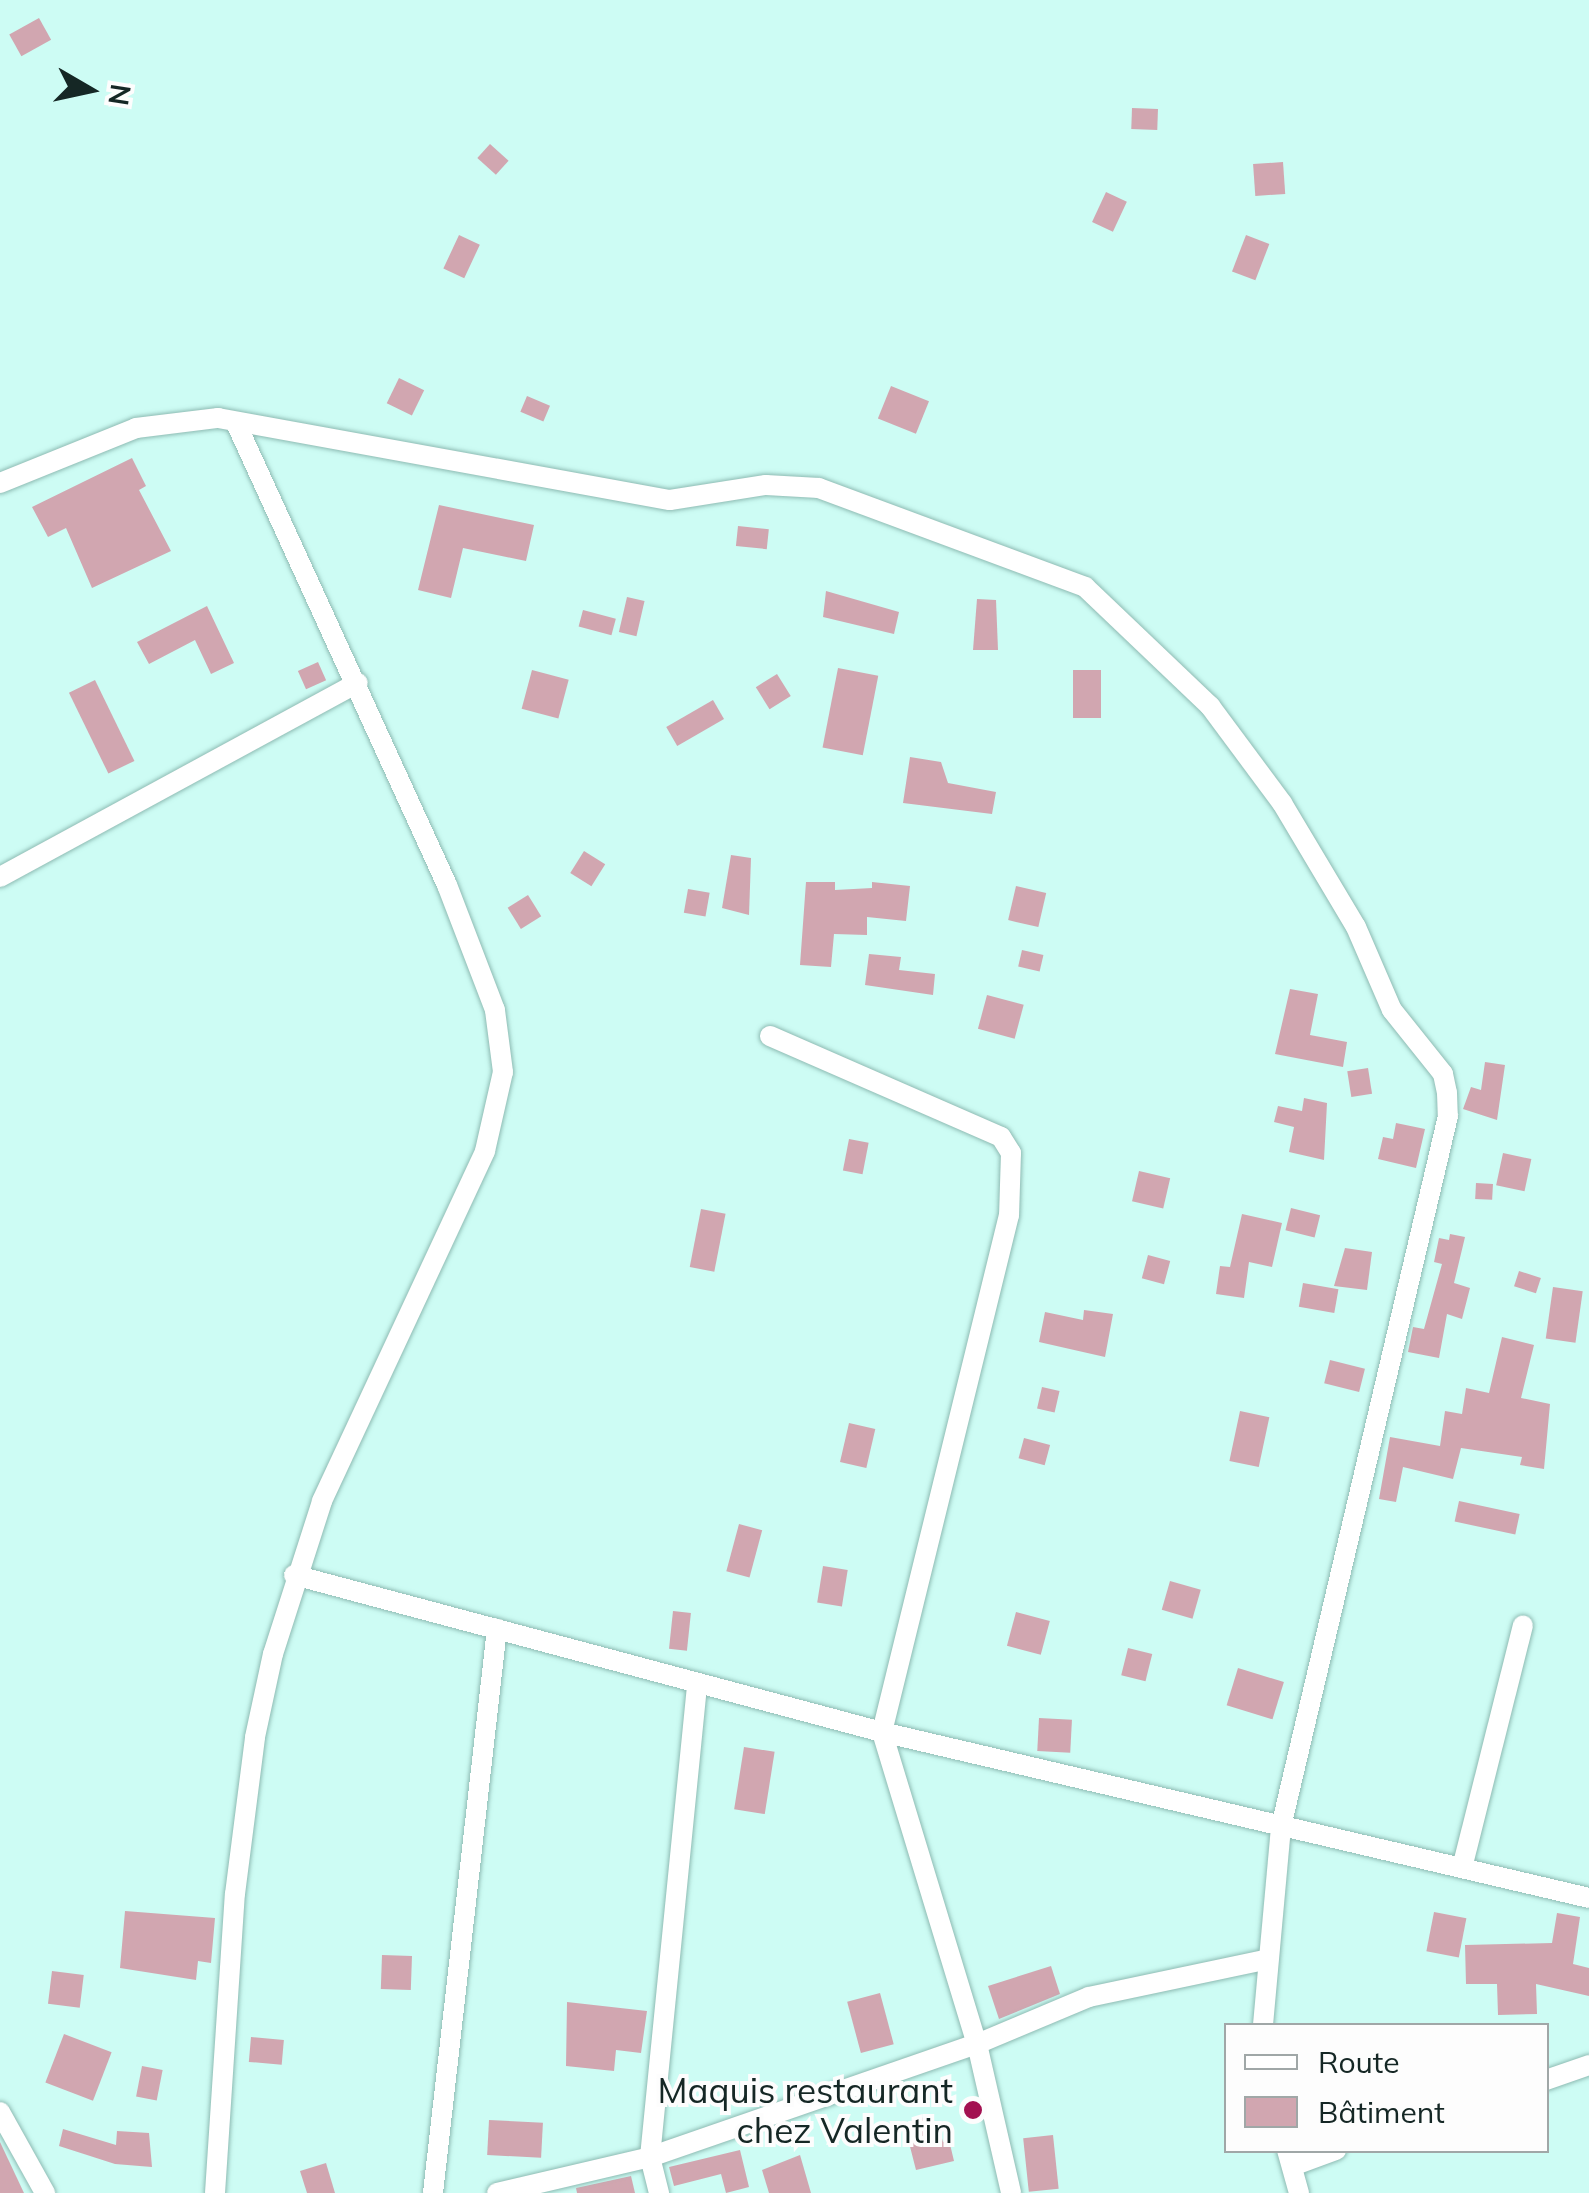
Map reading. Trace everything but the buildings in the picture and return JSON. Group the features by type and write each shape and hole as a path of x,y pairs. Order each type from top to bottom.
{"street":[{"path":"0,482 136,428 180,419 236,422 670,500 791,484 852,496 1085,587 1182,677 1254,763 1356,927 1392,1010 1443,1074 1448,1116 1281,1827 1265,1960 1263,2023"},
{"path":"215,2193 235,1894 252,1756 294,1576 322,1500 478,1167 503,1072 495,1010 358,683 236,422"},
{"path":"0,878 358,683"},
{"path":"770,1036 1000,1137 1011,1152 1009,1215 882,1732 977,2044 1011,2193"},
{"path":"294,1576 882,1732 1281,1827 1464,1864 1589,1898"},
{"path":"1464,1864 1523,1626"},
{"path":"434,2193 497,1628"},
{"path":"659,2193 650,2157 697,1684"},
{"path":"497,2193 650,2157 977,2044 1089,1997 1265,1960"},
{"path":"1549,2079 1589,2065"},
{"path":"0,2112 45,2193"},
{"path":"1300,2193 1290,2158 1319,2153"}],"place":[{"name":"Maquis restaurant chez Valentin","path":"973,2110"}]}
